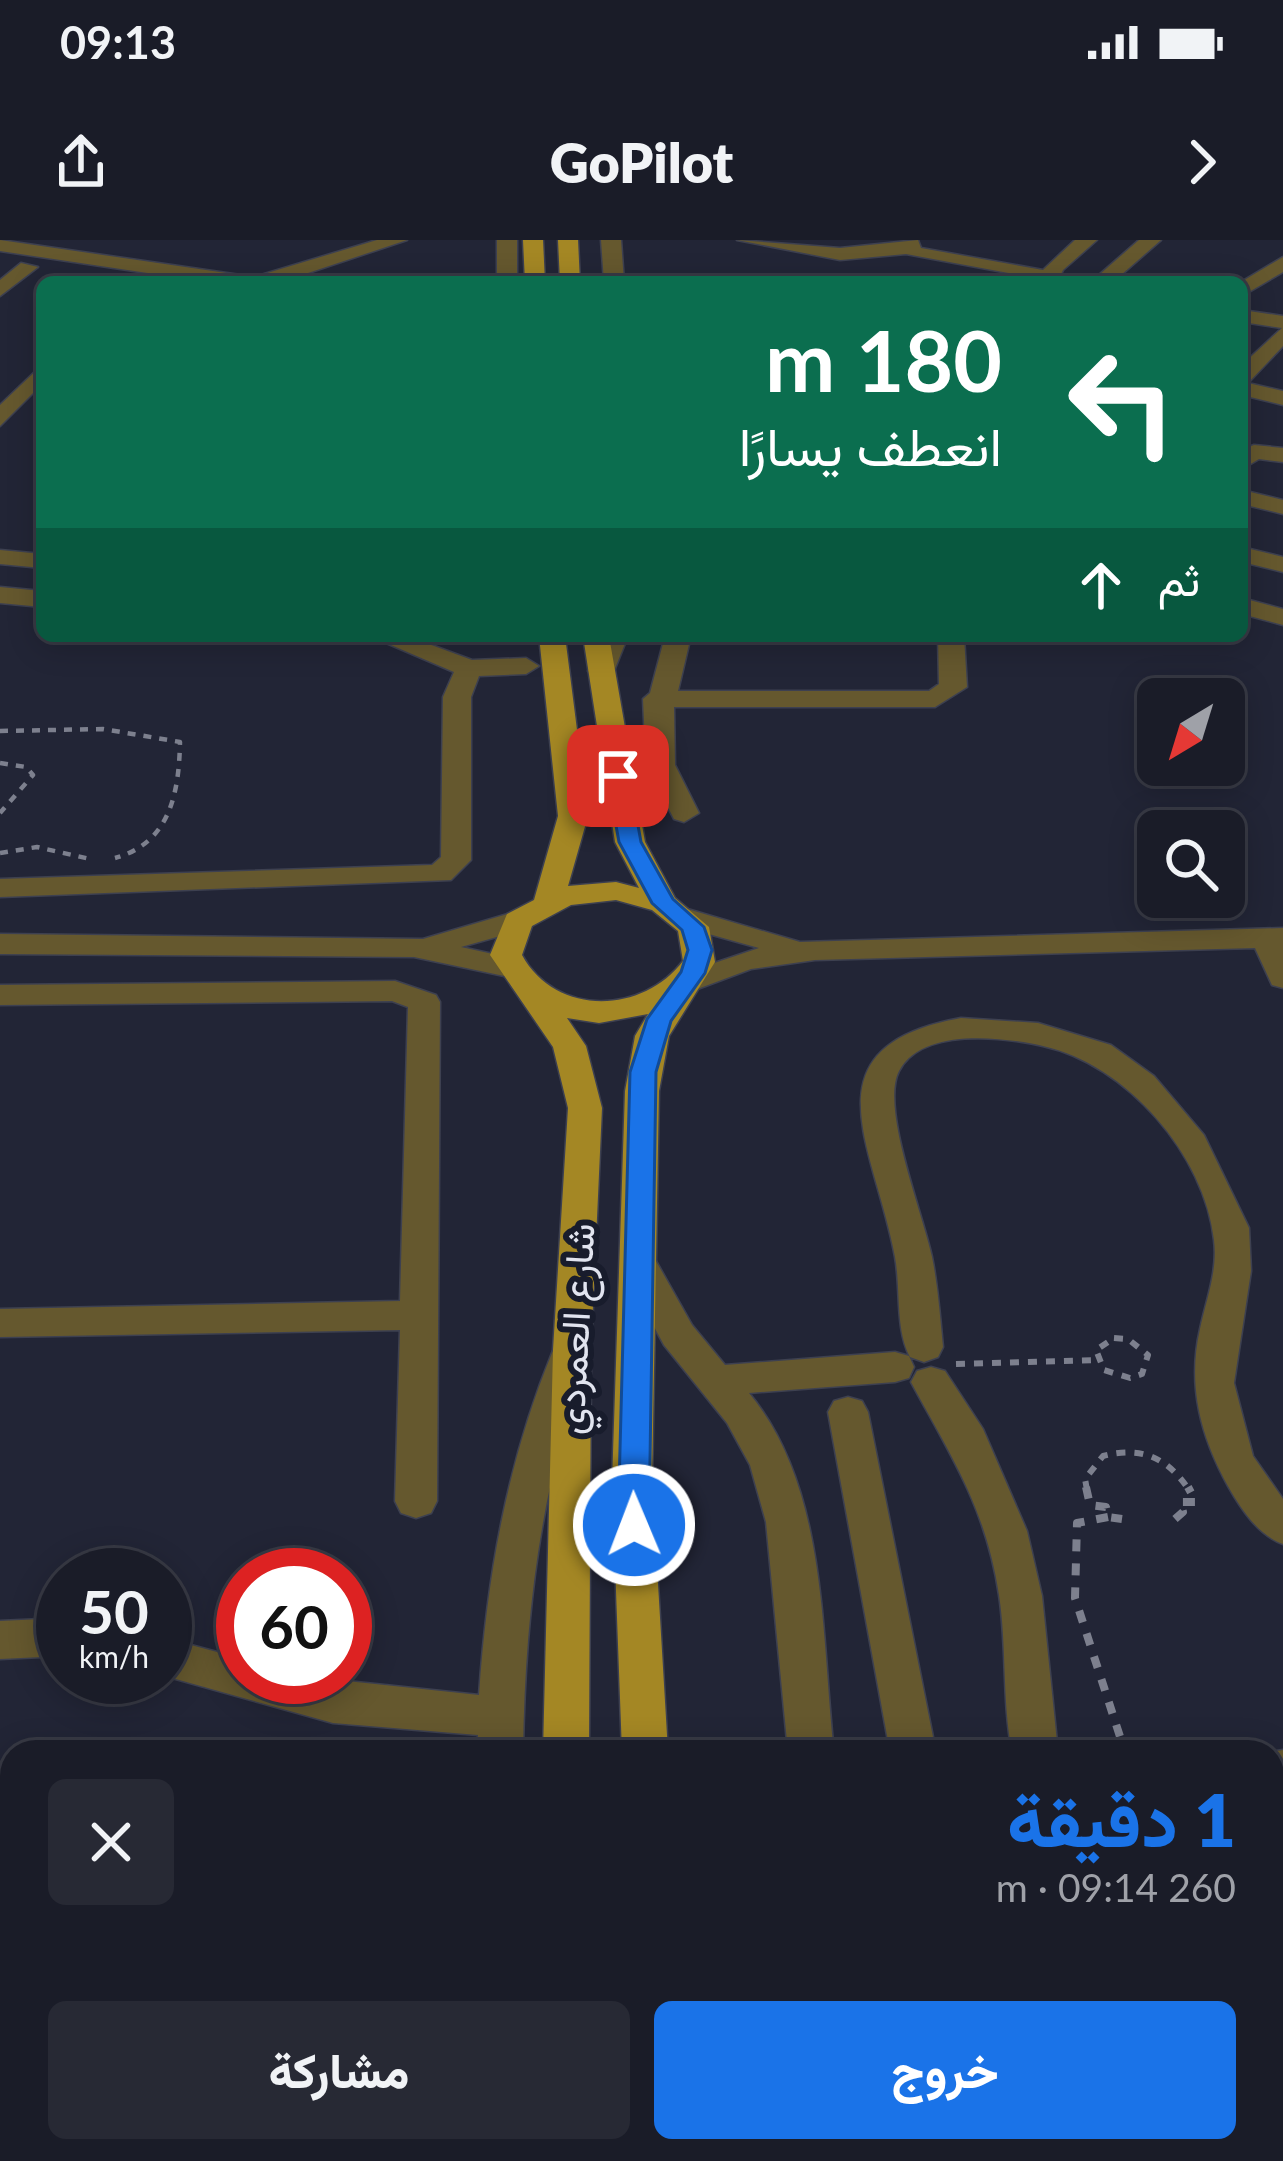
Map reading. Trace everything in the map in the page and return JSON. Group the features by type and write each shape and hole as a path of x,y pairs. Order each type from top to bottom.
{"main road":[{"path":"533,240 535,276"},
{"path":"568,240 570,276"},
{"path":"549,901 573,816 553,642"},
{"path":"597,642 630,842 700,950 682,986 648,1004 607,1011 566,1007 520,980 507,944 518,921 549,901 616,891 674,910"},
{"name":"شارع العمردي","path":"520,980 568,1046 585,1108 572,1350 566,1740"},
{"name":"شارع العمردي","path":"644,1740 632,1483 643,1072 659,1019 682,986"}],"street":[{"path":"98,259 124,240"},
{"path":"280,276 397,240"},
{"path":"507,240 507,276"},
{"path":"611,240 614,276"},
{"path":"747,240 840,254 908,244 1035,276"},
{"path":"1050,276 1087,240"},
{"path":"1108,276 1151,240"},
{"path":"0,245 209,276"},
{"path":"0,265 99,276"},
{"path":"0,290 28,267"},
{"path":"1248,286 1281,267"},
{"path":"1248,317 1283,322"},
{"path":"1248,372 1283,334"},
{"path":"0,419 36,378"},
{"path":"1248,389 1283,398"},
{"path":"1248,498 1283,507"},
{"path":"1248,556 1283,565"},
{"path":"0,557 36,560"},
{"path":"0,595 36,598"},
{"path":"1248,608 1283,617"},
{"path":"399,642 469,668 526,666"},
{"path":"513,642 526,666 561,692"},
{"path":"601,670 613,642"},
{"path":"676,642 657,699 656,757 684,813"},
{"path":"657,699 935,699 953,687 951,642"},
{"path":"0,888 440,874 456,860 458,697 469,668"},
{"path":"674,910 759,940 814,950"},
{"path":"0,944 414,947 518,921"},
{"path":"682,986 746,960 814,950 1275,938 1283,978"},
{"path":"414,947 520,980"},
{"path":"0,995 394,991 418,997 427,1007 416,1501"},
{"path":"1034,1740 1019,1583 1005,1516 980,1454 924,1365 914,1259 874,1087 885,1060 924,1036 965,1029 1041,1034 1100,1053 1160,1100 1183,1127 1228,1216 1234,1272 1212,1366 1214,1403 1225,1441 1245,1479 1283,1527"},
{"path":"639,1264 678,1335 757,1437 780,1493 810,1740"},
{"path":"0,1323 420,1315"},
{"path":"192,1664 333,1703 500,1734 509,1616 537,1449 572,1350"},
{"path":"715,1381 924,1365"},
{"path":"848,1412 911,1740"},
{"path":"0,1640 36,1638"}],"path":[{"path":"0,731 103,730 173,737 182,745 167,824 142,851 100,859 37,847 0,854"},
{"path":"0,763 26,766 33,775 0,813"},
{"path":"1114,1338 1141,1346 1149,1365 1130,1378 1104,1370 1097,1360 1102,1342 1114,1338"},
{"path":"924,1365 1097,1360"},
{"path":"1108,1517 1106,1507 1090,1505 1085,1479 1103,1456 1138,1450 1172,1464 1185,1478 1196,1502 1180,1502 1183,1512 1175,1520"},
{"path":"1121,1740 1075,1598 1078,1523 1122,1519"}],"route":[{"path":"618,776 630,842 663,903 692,927 700,950 693,973 659,1019 643,1072 634,1525"}]}
